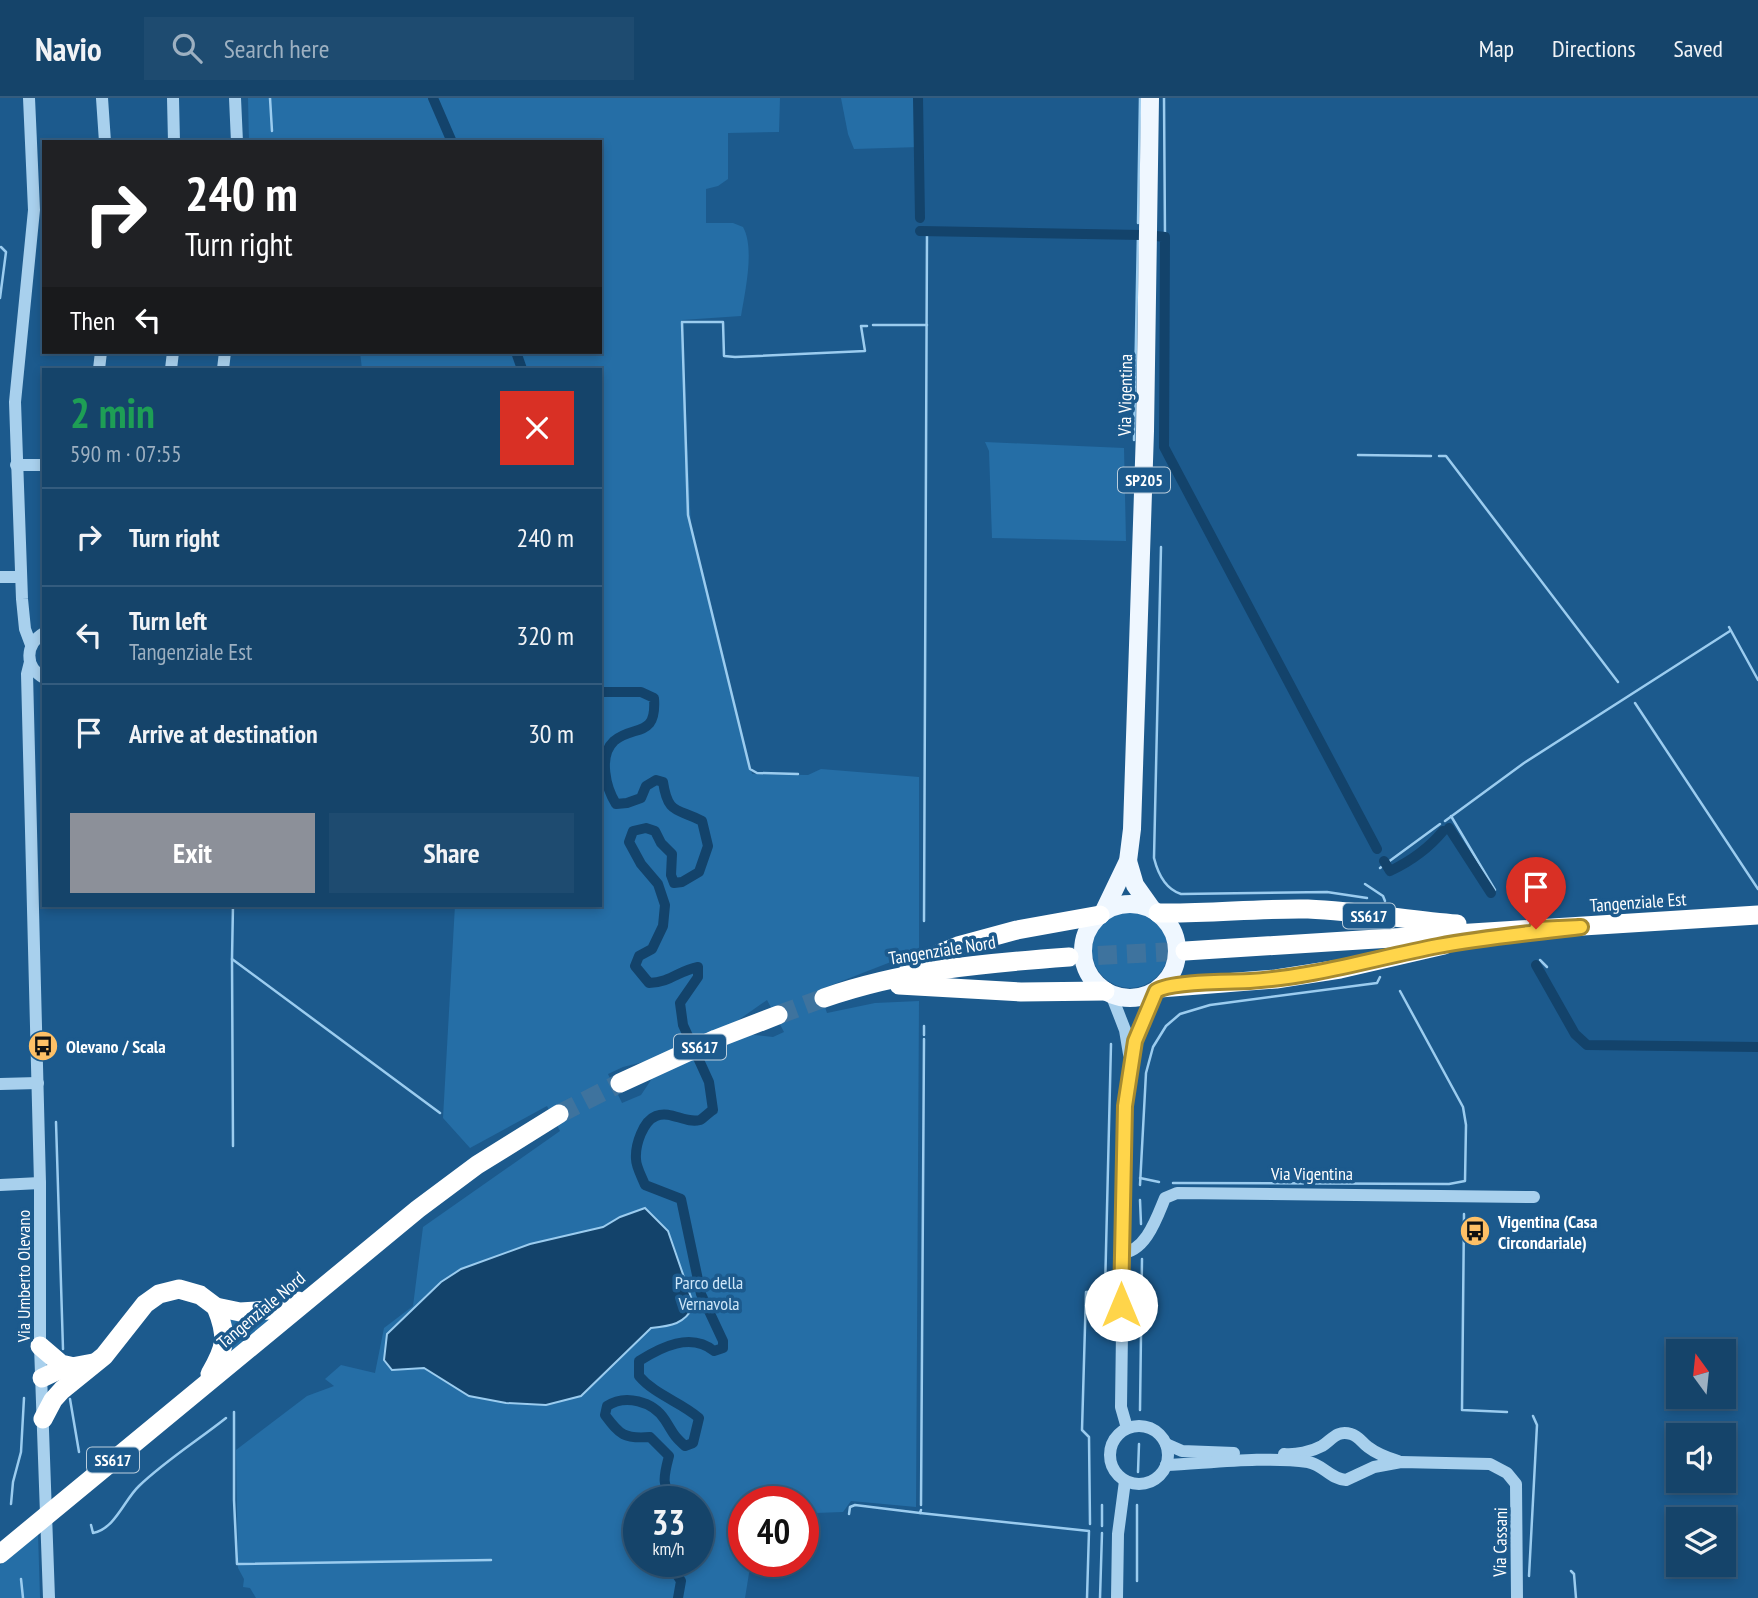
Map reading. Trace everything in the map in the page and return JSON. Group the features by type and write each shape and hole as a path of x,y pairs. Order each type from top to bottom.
{"highway":[{"name":"SS617","path":"1155,911 1195,914 1310,909 1430,922 1478,925 1537,923 1581,927"},
{"path":"863,985 958,946 1017,930 1102,913"},
{"name":"Tangenziale Est","path":"1185,951 1758,915"},
{"name":"SS617","path":"1158,990 1276,979 1340,969 1439,946 1581,927"},
{"name":"Tangenziale Nord","path":"824,998 863,985 937,969 1069,957"},
{"path":"863,985 1108,993"},
{"name":"SS617","path":"620,1083 716,1039 778,1016"},
{"name":"Tangenziale Nord","path":"0,1554 418,1209 477,1165 559,1114"},
{"path":"43,1419 53,1400 74,1374 104,1356 145,1304 159,1294 179,1289 200,1295 216,1307 240,1312 270,1310 309,1297"},
{"path":"205,1384 223,1352 224,1328 216,1307"},
{"path":"40,1346 74,1374"},
{"path":"42,1378 61,1369 74,1374"}],"main road":[{"name":"Via Vigentina","path":"1108,993 1090,976 1083,952 1088,929 1102,913 1128,861 1132,830 1146,431 1150,98"},
{"name":"Via Vigentina","path":"1128,861 1135,885 1172,928 1177,940 1175,969 1158,990"},
{"path":"1102,913 1125,904 1143,905 1155,911"},
{"path":"1108,993 1134,998 1158,990"}],"street":[{"name":"Via Umberto Olevano","path":"29,98 39,210 15,402 22,599 25,629 31,645 28,708 40,1183 40,1346 49,1598"},
{"path":"102,98 104,140"},
{"path":"173,98 174,140"},
{"path":"234,98 237,140"},
{"path":"16,465 42,465"},
{"path":"0,577 21,577"},
{"path":"22,599 28,620 42,632"},
{"path":"31,645 42,634"},
{"path":"30,662 42,677"},
{"path":"28,708 42,686"},
{"name":"Via Vigentina","path":"1127,1428 1121,1407 1125,1106 1135,1041 1158,990"},
{"name":"Via Vigentina","path":"1108,993 1125,1030 1130,1060"},
{"path":"0,1084 38,1083"},
{"path":"0,1185 40,1183"},
{"name":"Via Vigentina","path":"1121,1253 1130,1253 1140,1244 1149,1234 1165,1198 1177,1193 1534,1197"},
{"path":"1122,1233 1144,1231 1154,1223"},
{"path":"1145,1426 1154,1430 1166,1444 1166,1465 1157,1478 1142,1484 1125,1481 1117,1476 1109,1459 1113,1441 1127,1428 1145,1426"},
{"name":"Via Cassani","path":"1166,1444 1182,1451 1200,1453 1291,1455 1324,1445 1334,1435 1341,1433 1356,1436 1366,1446 1401,1462"},
{"path":"1323,1467 1321,1452 1324,1445"},
{"path":"1363,1471 1368,1459 1366,1446"},
{"name":"Via Cassani","path":"1166,1465 1310,1462 1323,1467 1331,1476 1346,1480 1363,1471 1401,1462 1490,1464 1507,1473 1516,1484 1517,1598"},
{"path":"1117,1598 1118,1534 1125,1481"},
{"path":"1118,1534 1128,1505 1142,1484"}],"green space":[{"name":"Parco della Vernavola","path":"248,98 780,98 779,132 728,133 728,179 718,186 706,189 706,223 733,223 743,227 747,236 749,258 741,316 682,320 691,529 752,774 808,775 821,769 919,777 919,951 819,990 827,1013 875,1003 919,1001 916,1507 851,1501 843,1512 819,1513 819,1486 728,1486 728,1577 748,1577 745,1598 256,1598 250,1588 243,1587 244,1579 238,1568 236,1450 307,1396 334,1386 325,1379 341,1365 375,1373 384,1328 413,1306 423,1227 560,1131 547,1106 470,1148 443,1118 455,907 602,907 602,368 362,368 360,354 602,354 602,140 249,140","holes":["767,1000 784,1032 773,1037 746,1034 655,1074 641,1095 622,1103 608,1074 647,1061 737,1021"]},
{"path":"841,98 920,98 920,147 854,149 848,134"},
{"path":"985,442 1124,448 1126,541 992,538 989,451"},
{"path":"1130,912 1144,915 1157,923 1165,936 1168,950 1165,964 1157,977 1144,985 1130,988 1116,985 1103,977 1095,964 1092,950 1095,936 1103,923 1116,915"},
{"path":"222,1310 275,1316 230,1355"},
{"path":"38,1534 40,1598 0,1598 0,1565"}],"shaded area":[{"path":"645,1208 668,1231 694,1306 686,1317 677,1323 651,1328 581,1396 546,1405 506,1403 469,1396 424,1368 392,1370 384,1360 387,1334 441,1282 461,1269 530,1244 603,1227 620,1217"}],"waterway":[{"path":"270,98 272,131"},
{"path":"433,98 451,140"},
{"path":"918,98 920,218"},
{"path":"1138,223 1140,98"},
{"path":"1164,98 1165,237"},
{"path":"920,231 1141,235"},
{"path":"924,921 927,231"},
{"path":"1134,440 1138,233"},
{"path":"1156,236 1165,237 1164,447 1377,849"},
{"path":"0,298 6,252 1,247"},
{"path":"798,774 757,773 750,769 688,515 682,322 723,322 724,356 735,357 865,351 861,326 867,326"},
{"path":"873,325 927,325"},
{"path":"517,354 522,368"},
{"path":"1358,455 1431,456"},
{"path":"1439,456 1446,456 1618,682"},
{"path":"1161,547 1154,858 1163,880 1171,889 1181,894 1327,892 1367,898"},
{"path":"1729,627 1758,680"},
{"path":"1445,821 1524,763 1730,631"},
{"path":"602,692 641,692 654,698 654,711 648,725 614,741 606,755 605,772 616,804 641,798 646,786 656,780 663,782 671,805 702,821 708,846 699,872 682,882 674,883 671,875 672,854 661,843 655,831 646,828 633,831 629,842 641,864 658,884 665,905 663,926 652,949 639,956 635,966 649,983 663,981 698,967 698,977 680,1003 683,1025 709,1082 713,1110 700,1120 694,1121 667,1115 656,1116 644,1128 636,1153 637,1165 645,1185 681,1199 701,1294 723,1341 723,1348 714,1351 696,1343 676,1344 639,1361 639,1376 645,1383 699,1418 693,1443 685,1446 660,1413 646,1404 622,1400 607,1406 605,1415 623,1434 650,1437 669,1456 665,1486"},
{"path":"1635,703 1758,889"},
{"path":"1451,816 1495,890"},
{"path":"1380,868 1440,824"},
{"path":"1449,828 1491,893"},
{"path":"1384,861 1390,871 1425,849 1443,831"},
{"path":"1365,884 1383,896 1385,901"},
{"path":"233,907 232,959 440,1113"},
{"path":"232,959 233,1146"},
{"path":"1540,960 1547,967"},
{"path":"1536,965 1575,1034 1587,1045 1758,1047"},
{"path":"1140,1185 1146,1073 1153,1047 1166,1026 1180,1014 1210,1005 1377,983 1380,977"},
{"path":"1173,1183 1449,1184 1465,1181 1466,1125 1463,1107 1400,991"},
{"path":"924,1026 924,1035"},
{"path":"921,1505 924,1039"},
{"path":"1090,1524 1089,1437 1082,1430 1086,1292 1105,1291 1111,1044"},
{"path":"56,1122 63,1349"},
{"path":"1140,1178 1159,1182"},
{"path":"1140,1200 1141,1224"},
{"path":"1464,1214 1462,1410 1507,1412"},
{"path":"1140,1410 1142,1259"},
{"path":"11,1504 13,1482 21,1452 24,1398"},
{"path":"70,1399 79,1452"},
{"path":"234,1412 237,1564 491,1560"},
{"path":"1529,1576 1537,1425 1533,1416"},
{"path":"91,1525 93,1533 107,1526 149,1477 226,1418"},
{"path":"1138,1472 1139,1444"},
{"path":"849,1514 850,1507 855,1505 920,1513 921,1510"},
{"path":"1102,1505 1102,1526"},
{"path":"1137,1505 1137,1581"},
{"path":"920,1513 1089,1531 1087,1598"},
{"path":"1100,1598 1102,1533"},
{"path":"1571,1571 1574,1574 1576,1598"},
{"path":"678,1577 681,1581 678,1598"},
{"path":"21,1579 23,1598"}],"tunnel":[{"path":"1069,957 1185,951"},
{"path":"778,1015 824,998"},
{"path":"559,1114 620,1083"}],"place":[{"name":"Olevano / Scala","path":"43,1046"},
{"name":"Vigentina (Casa Circondariale)","path":"1475,1231"}],"route":[{"path":"1121,1305 1125,1106 1130,1060 1156,991 1160,988 1185,985 1276,979 1340,969 1439,946 1581,927 1536,929"}]}
